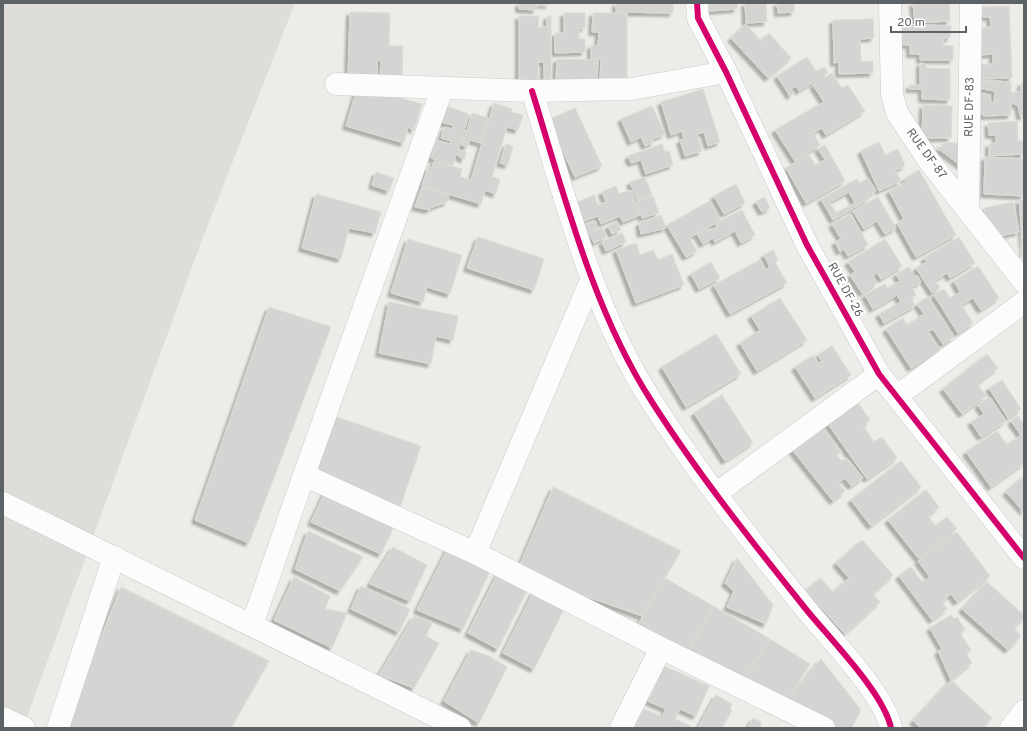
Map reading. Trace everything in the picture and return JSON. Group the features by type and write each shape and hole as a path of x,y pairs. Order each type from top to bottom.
{"street":[{"name":"RUE DF-26","path":"697,3 698,18 726,72 807,245 879,374 1024,558"},
{"name":"RUE DF-87","path":"890,3 892,94 897,113 929,161 1024,282"},
{"name":"RUE DF-83","path":"968,210 971,3"},
{"path":"336,84 442,89 532,91 631,89 726,72"},
{"path":"252,625 442,89"},
{"path":"532,91 565,200 592,278 631,369 717,493 805,609 872,690 884,708 891,728"},
{"path":"475,553 592,278"},
{"path":"897,396 1024,302"},
{"path":"717,493 879,374"},
{"path":"304,475 475,553 661,648 824,728"},
{"path":"3,503 460,728"},
{"path":"58,728 114,557"},
{"path":"621,728 661,648"},
{"path":"1011,728 1024,711"},
{"path":"3,718 24,728"}],"shaded area":[{"path":"3,3 295,3 202,240 23,728 3,728"}],"building":[{"path":"519,3 549,3 549,5 536,4 536,10 519,9"},
{"path":"616,3 673,3 673,13 616,12"},
{"path":"709,3 737,3 737,9 710,11"},
{"path":"745,3 766,3 767,22 746,23"},
{"path":"777,3 794,3 794,12 778,13"},
{"path":"913,3 949,3 950,21 915,23"},
{"path":"1009,6 1012,78 979,79 978,65 993,64 993,54 980,55 979,28 991,27 990,17 983,17 982,7"},
{"path":"350,12 390,13 389,46 403,46 402,78 380,78 381,61 377,60 377,78 348,77"},
{"path":"564,13 585,13 585,28 579,28 579,39 585,39 585,52 555,53 555,33 564,33"},
{"path":"593,13 627,13 627,80 600,80 601,59 591,59 591,45 598,46 599,32 592,32"},
{"path":"519,16 539,16 538,27 547,27 547,16 551,16 551,80 544,80 544,62 538,62 538,80 519,80"},
{"path":"873,19 874,38 860,39 861,62 873,61 873,73 839,74 839,62 834,63 833,20"},
{"path":"746,24 761,41 769,33 791,58 768,78 731,38"},
{"path":"896,24 951,26 950,38 944,38 943,45 953,46 953,60 920,60 920,54 910,54 910,45 895,44"},
{"path":"807,57 816,71 824,67 828,73 799,91 796,86 791,89 793,94 790,96 777,76"},
{"path":"557,59 598,60 597,81 556,80"},
{"path":"920,63 926,64 926,68 950,69 950,100 922,99 922,89 909,89 910,85 920,85"},
{"path":"832,73 842,88 848,85 865,111 826,135 822,128 813,133 820,145 795,161 775,130 824,102 813,85"},
{"path":"978,80 1011,82 1011,93 1020,92 1022,82 1024,83 1024,116 1020,116 1018,105 1011,103 1011,115 983,116 971,104 971,92 990,95 990,102 994,103 995,91 977,88"},
{"path":"358,86 422,104 414,130 408,127 404,143 346,126"},
{"path":"703,89 720,142 708,146 704,132 697,134 702,151 685,156 680,140 684,139 682,131 671,135 661,102"},
{"path":"494,103 512,109 511,112 523,115 518,130 507,127 492,177 500,179 496,194 485,190 481,204 422,186 428,167 432,168 434,161 462,169 460,177 471,180"},
{"path":"923,105 952,106 951,138 922,138"},
{"path":"446,106 469,114 464,130 467,131 472,113 488,118 481,143 470,140 467,147 461,145 464,135 466,136 466,133 463,132 458,150 466,152 464,160 456,154 453,165 431,158 436,140 450,144 451,141 441,138 445,127 452,129 453,125 441,122"},
{"path":"652,106 665,134 653,139 654,142 645,146 641,137 631,142 621,119"},
{"path":"575,108 602,166 575,177 548,120"},
{"path":"1017,121 1018,141 1024,141 1024,154 989,156 989,144 996,143 996,135 989,135 988,123"},
{"path":"879,142 885,155 898,149 905,166 895,170 901,181 879,191 861,151"},
{"path":"946,142 962,144 964,168 936,147 945,147"},
{"path":"506,144 513,146 508,165 500,163"},
{"path":"662,144 665,152 669,151 673,165 646,174 641,160 631,163 628,156"},
{"path":"825,145 845,181 806,203 786,168 809,155 815,165 825,160 818,149"},
{"path":"985,157 1024,159 1024,196 984,194"},
{"path":"919,170 956,235 916,257 897,223 904,219 889,191 906,182 904,179"},
{"path":"376,172 394,178 389,191 372,185"},
{"path":"645,177 652,195 637,200 630,182"},
{"path":"868,178 876,191 867,196 869,199 833,220 821,199 857,179 859,183","holes":["849,192 855,203 836,213 830,202"]},
{"path":"736,184 745,203 724,214 714,196"},
{"path":"616,186 619,194 631,190 640,215 623,222 620,216 601,224 598,216 584,221 576,203 594,195 598,205 606,202 602,192"},
{"path":"422,187 449,195 447,202 430,208 430,210 415,207"},
{"path":"316,194 381,212 375,233 349,228 341,259 302,248"},
{"path":"653,196 659,213 642,218 637,201"},
{"path":"764,197 770,208 762,212 756,202"},
{"path":"878,197 896,228 885,234 877,221 864,229 853,211"},
{"path":"1019,200 1024,200 1024,254"},
{"path":"710,201 721,220 689,238 697,251 686,257 667,225"},
{"path":"1013,202 1019,232 991,238 984,208"},
{"path":"742,210 755,235 741,243 735,231 715,242 713,238 703,244 697,234 707,229 709,231 717,227 715,224"},
{"path":"851,214 868,245 848,256 844,249 840,252 835,242 841,239 832,224"},
{"path":"661,215 666,228 641,234 639,223"},
{"path":"595,221 598,228 586,233 583,226"},
{"path":"617,222 621,230 612,234 608,226"},
{"path":"602,227 607,237 594,243 589,233"},
{"path":"622,233 626,242 606,251 602,242"},
{"path":"478,237 544,259 534,290 467,268"},
{"path":"959,237 975,263 950,278 947,273 935,280 940,288 932,293 916,268 927,262 924,258"},
{"path":"408,239 462,255 450,294 427,287 423,302 391,293"},
{"path":"885,239 902,266 881,279 877,273 873,276 877,283 862,293 850,275 855,272 848,262"},
{"path":"636,243 640,255 653,250 658,260 672,254 684,285 636,303 616,250"},
{"path":"773,250 778,260 775,262 787,283 730,314 714,285 760,260 765,270 770,267 764,255"},
{"path":"711,262 720,278 699,289 691,274"},
{"path":"978,266 999,298 981,310 973,298 961,305 973,323 958,333 934,295 944,289 950,298 960,292 954,281"},
{"path":"909,267 915,277 917,275 921,282 912,287 916,295 911,298 915,306 884,323 879,314 901,302 897,295 873,309 865,295 885,284 887,288 900,281 896,274"},
{"path":"928,297 954,337 943,344 933,329 928,332 940,350 911,368 886,329 903,318 907,325 924,314 917,304"},
{"path":"780,298 807,340 757,371 740,343 760,330 751,316"},
{"path":"389,302 458,316 453,340 436,336 431,364 379,353"},
{"path":"269,307 331,327 249,543 195,520"},
{"path":"716,334 741,374 686,407 662,367"},
{"path":"832,346 851,375 815,398 795,367 814,355 818,363 822,361 818,355"},
{"path":"987,354 998,368 977,384 986,396 962,414 943,389"},
{"path":"1002,380 1021,409 1008,418 989,388"},
{"path":"722,395 753,443 725,461 694,413"},
{"path":"990,397 1006,421 981,437 971,422 984,414 978,405"},
{"path":"858,403 870,420 863,425 874,442 882,437 897,458 867,479 828,424"},
{"path":"331,415 421,446 398,513 309,474"},
{"path":"1018,416 1024,425 1024,463 991,487 966,452 997,431 1007,445 1021,435 1011,421"},
{"path":"820,424 841,451 836,455 842,461 847,458 863,478 851,486 845,478 838,483 845,491 833,501 790,447"},
{"path":"901,461 921,487 871,526 851,500"},
{"path":"1024,476 1024,512 1006,492"},
{"path":"553,487 681,551 642,616 517,572"},
{"path":"327,488 397,520 381,554 311,522"},
{"path":"926,490 939,507 928,516 936,526 947,517 957,529 919,559 888,520"},
{"path":"308,531 363,557 340,591 295,569"},
{"path":"957,532 990,576 957,602 951,594 942,602 947,609 932,620 899,576 911,567 922,582 930,577 918,561"},
{"path":"862,540 893,575 873,594 880,602 845,634 806,591 820,578 833,592 849,578 836,563"},
{"path":"449,546 490,571 463,629 417,610"},
{"path":"393,547 427,565 410,601 370,584"},
{"path":"737,558 773,605 766,624 727,607 734,591 725,583"},
{"path":"498,573 528,588 498,649 468,633"},
{"path":"294,577 330,596 325,609 347,613 332,648 274,620"},
{"path":"665,578 713,606 686,656 636,628"},
{"path":"987,582 1024,615 1024,618 1014,628 1021,636 1008,650 962,609"},
{"path":"361,586 410,609 399,632 351,609"},
{"path":"121,587 269,661 231,728 65,728"},
{"path":"534,591 565,607 534,669 503,653"},
{"path":"713,606 770,639 742,681 686,657"},
{"path":"951,615 954,619 957,617 965,630 960,633 971,650 966,653 972,663 951,680 938,651 942,649 930,628"},
{"path":"414,616 432,623 426,636 439,643 414,688 379,675"},
{"path":"770,639 810,664 783,706 743,684"},
{"path":"471,650 489,656 507,667 479,723 444,701"},
{"path":"821,659 861,710 851,728 827,728 783,707"},
{"path":"664,666 709,686 696,716 680,709 675,719 691,726 690,728 635,728 644,709 662,717 666,709 648,701"},
{"path":"951,680 992,718 983,728 921,728 913,721"},
{"path":"716,695 732,704 730,709 732,710 722,728 698,728"},
{"path":"753,718 761,722 760,728 748,728"}],"cycle path":[{"path":"697,3 698,18 726,72 807,245 879,374 1024,558"},
{"path":"532,91 568,211 582,251 613,330 631,367 670,429 726,507 805,608 867,683 878,699 891,728"}]}
